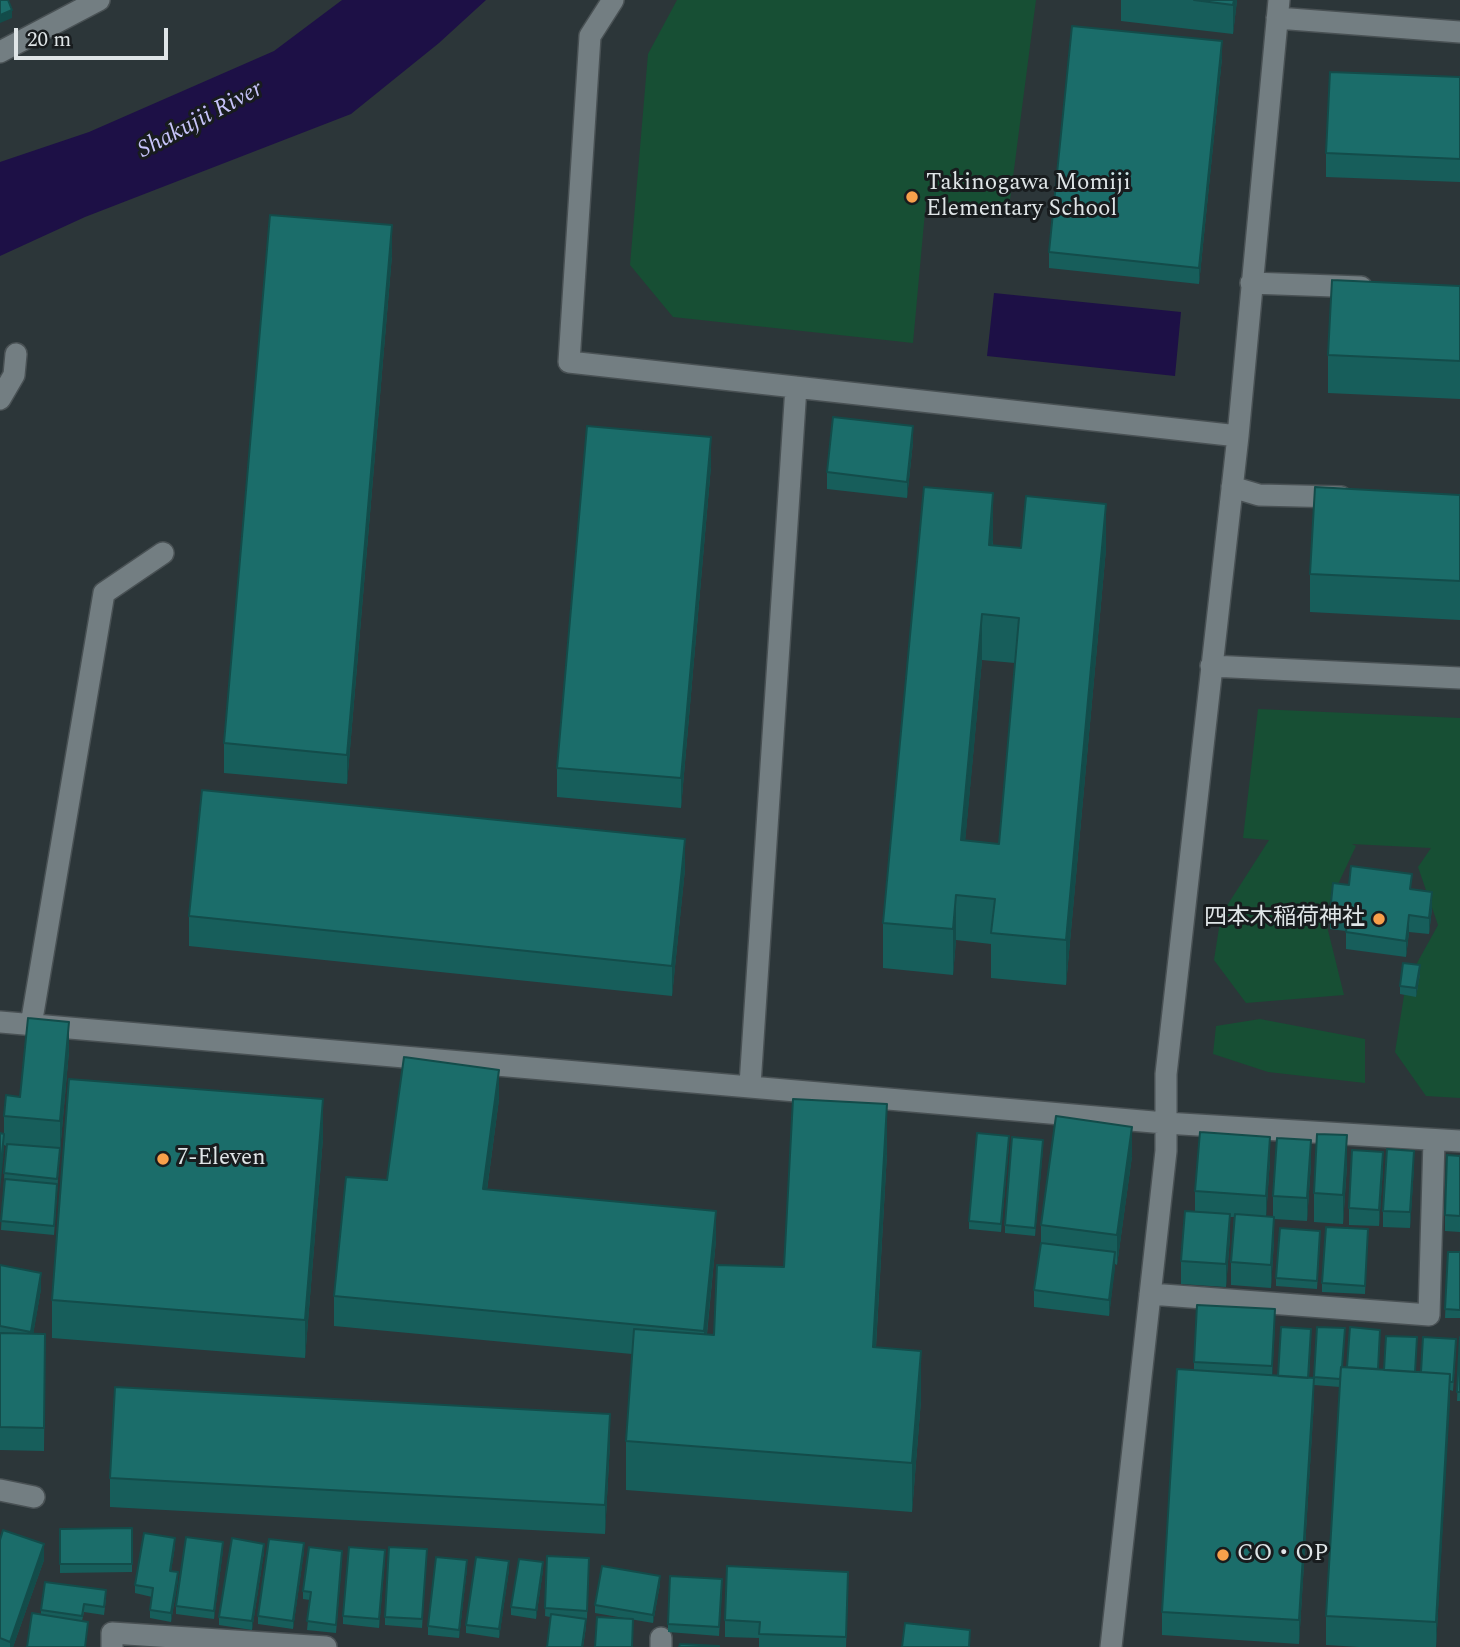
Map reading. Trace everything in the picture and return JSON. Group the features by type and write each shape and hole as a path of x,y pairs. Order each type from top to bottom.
{"street":[{"path":"0,52 99,0"},
{"path":"613,0 590,36 569,362 1238,436"},
{"path":"1111,1647 1166,1151 1166,1074 1238,436 1278,9 1460,32"},
{"path":"1251,283 1376,288"},
{"path":"0,399 14,375 16,354"},
{"path":"750,1085 796,387"},
{"path":"1232,487 1259,495 1366,498"},
{"path":"31,1025 104,593 163,554"},
{"path":"1211,666 1460,678"},
{"path":"0,1022 1165,1123 1460,1141"},
{"path":"1150,1294 1429,1315 1434,1140"},
{"path":"0,1490 34,1497"},
{"path":"112,1647 112,1633 326,1647"}],"green space":[{"path":"677,0 1036,0 1009,208 926,201 913,343 673,317 630,265 648,54"},
{"path":"1258,709 1460,718 1460,1098 1426,1096 1395,1052 1406,983 1438,925 1418,867 1431,848 1352,844 1356,846 1324,914 1344,995 1246,1003 1214,960 1221,915 1269,840 1243,838"},
{"path":"1260,1019 1365,1039 1365,1083 1268,1072 1213,1054 1216,1026"}],"water":[{"name":"Shakujii River","path":"342,0 486,0 439,43 351,114 85,217 0,256 0,162 89,132 274,51"},
{"path":"994,293 1181,312 1175,376 987,356"}],"building":[{"path":"0,0 8,0 12,10 0,15"},
{"path":"1194,0 1234,0 1233,5"},
{"path":"1072,26 1222,41 1199,268 1049,252"},
{"path":"1330,72 1460,77 1460,159 1326,153"},
{"path":"270,215 392,225 347,755 224,743"},
{"path":"1332,280 1460,286 1460,361 1328,355"},
{"path":"833,417 913,426 907,482 827,472"},
{"path":"587,426 711,437 681,778 557,768"},
{"path":"924,487 993,493 989,545 1021,548 1026,496 1106,504 1066,940 991,933 995,899 956,895 953,929 883,923","holes":["982,614 1019,618 999,844 961,840"]},
{"path":"1315,487 1460,495 1460,581 1310,574"},
{"path":"202,790 685,839 672,966 189,916"},
{"path":"1351,866 1412,874 1410,889 1432,892 1429,918 1409,915 1406,941 1346,932 1348,915 1330,913 1333,883 1349,885"},
{"path":"1403,963 1420,965 1416,988 1400,986"},
{"path":"28,1018 69,1022 60,1121 4,1116 6,1095 20,1097"},
{"path":"404,1057 499,1070 483,1189 716,1211 704,1331 334,1296 346,1177 387,1180"},
{"path":"69,1079 323,1099 305,1320 52,1300"},
{"path":"793,1099 887,1104 873,1347 921,1351 912,1463 626,1441 634,1329 714,1335 717,1265 784,1267"},
{"path":"1056,1116 1132,1127 1117,1235 1041,1225"},
{"path":"1200,1132 1270,1137 1266,1196 1195,1191"},
{"path":"0,1133 4,1134 0,1173"},
{"path":"977,1133 1009,1136 1001,1224 969,1221"},
{"path":"1317,1134 1347,1135 1343,1195 1314,1193"},
{"path":"1012,1137 1043,1140 1035,1228 1005,1225"},
{"path":"1277,1138 1311,1140 1307,1198 1273,1196"},
{"path":"7,1144 60,1148 57,1179 4,1173"},
{"path":"1387,1149 1414,1151 1410,1212 1383,1211"},
{"path":"1352,1150 1383,1152 1379,1210 1349,1208"},
{"path":"1447,1155 1460,1156 1460,1216 1445,1215"},
{"path":"5,1179 57,1184 54,1226 1,1221"},
{"path":"1185,1211 1230,1214 1226,1264 1181,1261"},
{"path":"1235,1214 1274,1217 1271,1265 1231,1262"},
{"path":"1326,1227 1368,1229 1365,1286 1322,1283"},
{"path":"1280,1228 1320,1231 1317,1281 1276,1278"},
{"path":"1041,1243 1115,1252 1109,1300 1034,1290"},
{"path":"1448,1252 1460,1252 1460,1310 1445,1309"},
{"path":"0,1265 41,1273 31,1332 0,1326"},
{"path":"1197,1305 1275,1309 1272,1366 1194,1362"},
{"path":"1281,1327 1311,1329 1308,1378 1278,1376"},
{"path":"1317,1327 1345,1328 1340,1379 1314,1377"},
{"path":"1350,1327 1380,1330 1378,1369 1347,1367"},
{"path":"0,1333 45,1334 44,1428 0,1427"},
{"path":"1386,1336 1417,1337 1415,1372 1384,1370"},
{"path":"1423,1337 1456,1339 1453,1382 1450,1382 1450,1374 1421,1372"},
{"path":"1460,1337 1460,1392 1457,1392"},
{"path":"1341,1367 1450,1374 1436,1622 1326,1616"},
{"path":"1177,1369 1314,1378 1299,1620 1162,1612"},
{"path":"115,1387 610,1414 605,1505 110,1478"},
{"path":"132,1528 132,1564 60,1564 60,1529"},
{"path":"3,1530 44,1544 10,1642 0,1638 0,1540"},
{"path":"144,1533 175,1538 170,1571 178,1572 171,1613 150,1610 153,1588 135,1585"},
{"path":"186,1537 223,1542 214,1611 176,1606"},
{"path":"232,1538 264,1544 252,1621 219,1617"},
{"path":"269,1539 304,1543 293,1621 258,1616"},
{"path":"309,1547 342,1551 336,1625 307,1621 311,1592 303,1591"},
{"path":"349,1547 385,1550 379,1619 343,1616"},
{"path":"389,1547 427,1549 422,1619 385,1617"},
{"path":"547,1556 589,1558 587,1611 545,1608"},
{"path":"436,1557 467,1560 459,1630 428,1626"},
{"path":"476,1557 509,1561 499,1629 466,1625"},
{"path":"519,1559 543,1562 536,1610 511,1607"},
{"path":"602,1566 660,1576 653,1615 595,1605"},
{"path":"727,1566 848,1572 846,1637 759,1634 760,1622 725,1620"},
{"path":"670,1576 722,1579 719,1627 668,1624"},
{"path":"45,1582 106,1590 104,1607 84,1604 82,1616 41,1610"},
{"path":"32,1613 88,1622 85,1647 27,1647"},
{"path":"551,1614 586,1619 582,1647 547,1647"},
{"path":"597,1617 633,1619 632,1647 595,1647"},
{"path":"905,1623 970,1630 969,1647 902,1647"},
{"path":"680,1644 719,1646 719,1647 679,1647"}],"place":[{"name":"Takinogawa Momiji Elementary School","path":"912,197"},
{"name":"四本木稲荷神社","path":"1379,919"},
{"name":"7-Eleven","path":"163,1159"},
{"name":"CO・OP","path":"1223,1555"}]}
